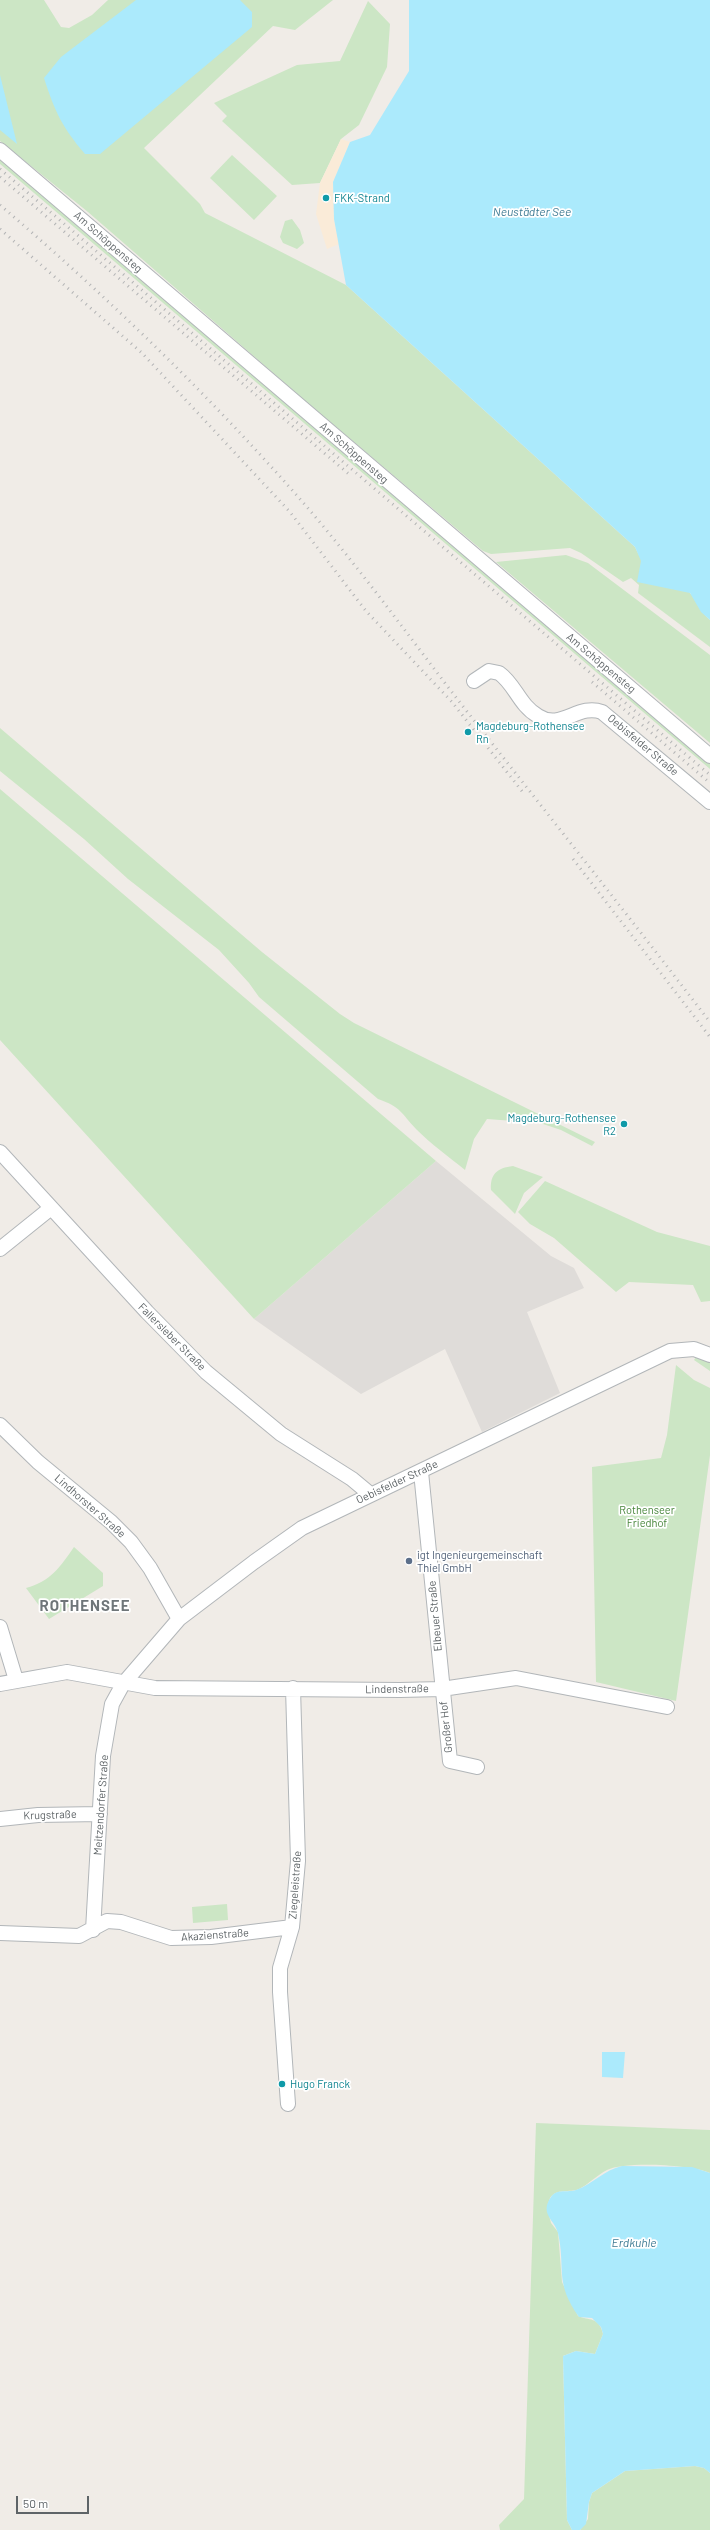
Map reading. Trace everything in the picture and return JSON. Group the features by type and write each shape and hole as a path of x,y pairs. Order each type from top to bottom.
{"street":[{"name":"Am Schöppensteg","path":"0,150 710,756"},
{"name":"Oebisfelder Straße","path":"474,681 489,671 499,673 522,703 547,721 562,720 584,710 602,712 710,802"},
{"name":"Fallersleber Straße","path":"0,1152 146,1312 211,1377 281,1434 352,1479 370,1494"},
{"path":"0,1249 51,1208"},
{"name":"Oebisfelder Straße","path":"123,1684 179,1619 289,1536 370,1494 421,1472 670,1351 694,1349 710,1355"},
{"name":"Lindhorster Straße","path":"0,1425 38,1462 106,1518 130,1542 150,1568 179,1619"},
{"name":"Elbeuer Straße","path":"421,1472 442,1688"},
{"path":"0,1627 16,1680"},
{"name":"Lindenstraße","path":"0,1684 67,1672 88,1674 123,1684 155,1688 294,1688 379,1690 442,1688 516,1678 667,1707"},
{"name":"Meitzendorfer Straße","path":"93,1930 104,1748 112,1704 123,1684"},
{"name":"Ziegeleistraße","path":"288,2104 280,1968 292,1927 298,1861 294,1688"},
{"name":"Großer Hof","path":"442,1688 450,1761 477,1767"},
{"name":"Krugstraße","path":"0,1819 30,1816 100,1814"},
{"name":"Akazienstraße","path":"0,1933 79,1936 93,1930 107,1921 122,1922 170,1938 211,1937 292,1927"}],"shaded area":[{"path":"436,1161 551,1256 574,1268 584,1288 527,1312 560,1393 482,1432 445,1349 361,1394 254,1319"}],"green space":[{"path":"0,0 44,0 61,27 69,28 92,15 108,0 333,0 295,30 273,26 144,148 200,204 205,213 346,285 635,547 640,556 652,569 682,586 689,592 695,598 706,617 710,620 710,647 638,593 639,585 631,578 623,582 581,553 570,548 491,554 483,551 303,399 88,212 0,141"},
{"path":"368,1 390,24 387,67 359,125 341,139 320,183 292,185 222,121 227,116 214,103 297,65 340,61"},
{"path":"232,155 277,196 254,220 210,178"},
{"path":"0,156 710,761 710,769 0,164"},
{"path":"292,219 300,230 304,243 297,249 283,243 280,237 285,221"},
{"path":"566,555 588,563 710,655 710,743 496,562"},
{"path":"0,728 262,952 340,1014 354,1023 595,1142 592,1146 561,1130 540,1123 487,1119 474,1139 465,1170 422,1135 400,1111 392,1105 378,1099 259,997 249,983 219,950 128,879 84,839 0,771"},
{"path":"0,789 436,1161 254,1319 0,1040"},
{"path":"513,1166 543,1177 524,1193 515,1214 491,1190 493,1176 503,1168"},
{"path":"545,1181 657,1232 710,1246 710,1301 701,1302 693,1285 629,1282 616,1292 554,1238 530,1224 518,1212"},
{"path":"696,1357 710,1360 710,1371 694,1360"},
{"name":"Rothenseer Friedhof","path":"676,1365 694,1380 710,1388 710,1455 676,1701 596,1682 592,1467 661,1458 667,1435"},
{"path":"74,1547 103,1573 103,1586 49,1619 26,1588 42,1582 54,1572"},
{"path":"227,1904 228,1920 193,1923 192,1907"},
{"path":"536,2123 710,2130 710,2173 701,2170 674,2166 643,2165 616,2167 603,2172 579,2189 556,2193 550,2198 547,2207 551,2223 558,2232 562,2282 578,2316 593,2320 599,2324 603,2334 595,2354 576,2351 563,2356 567,2520 572,2530 500,2530 499,2525 524,2499"},
{"path":"695,2466 704,2468 710,2473 710,2530 580,2530 588,2519 589,2502 592,2493 625,2471"}],"sand":[{"name":"FKK-Strand","path":"341,139 350,142 333,182 334,219 339,244 327,249 316,214 320,183"}],"water":[{"path":"136,0 240,0 252,12 252,27 100,154 85,154 70,136 60,119 44,78 61,57"},
{"name":"Neustädter See","path":"409,0 710,0 710,620 701,612 690,593 637,582 641,561 635,547 346,285 334,219 333,182 350,142 370,135 409,71"},
{"path":"0,75 17,144 0,130"},
{"path":"602,2052 625,2052 623,2078 602,2077"},
{"name":"Erdkuhle","path":"622,2166 692,2167 710,2173 710,2473 704,2468 695,2466 625,2471 592,2493 589,2502 586,2524 580,2530 572,2530 567,2520 563,2356 576,2351 595,2354 603,2334 601,2327 592,2318 579,2317 566,2294 563,2285 558,2233 547,2212 547,2208 553,2194 576,2190"}],"railway":[{"path":"0,169 710,775"},
{"path":"0,177 350,475"},
{"path":"0,205 81,276 159,350 234,427 327,530 710,1022"},
{"path":"0,229 142,353 290,512 366,611 452,702 525,795"},
{"path":"592,682 710,783"},
{"path":"573,859 710,1037"}],"place":[{"name":"FKK-Strand","path":"326,198"},
{"name":"Magdeburg-Rothensee Rn","path":"468,732"},
{"name":"Magdeburg-Rothensee R2","path":"624,1124"},
{"name":"igt Ingenieurgemeinschaft Thiel GmbH","path":"409,1561"},
{"name":"Hugo Franck","path":"282,2084"}],"district":[{"name":"ROTHENSEE","path":"85,1606"}]}
